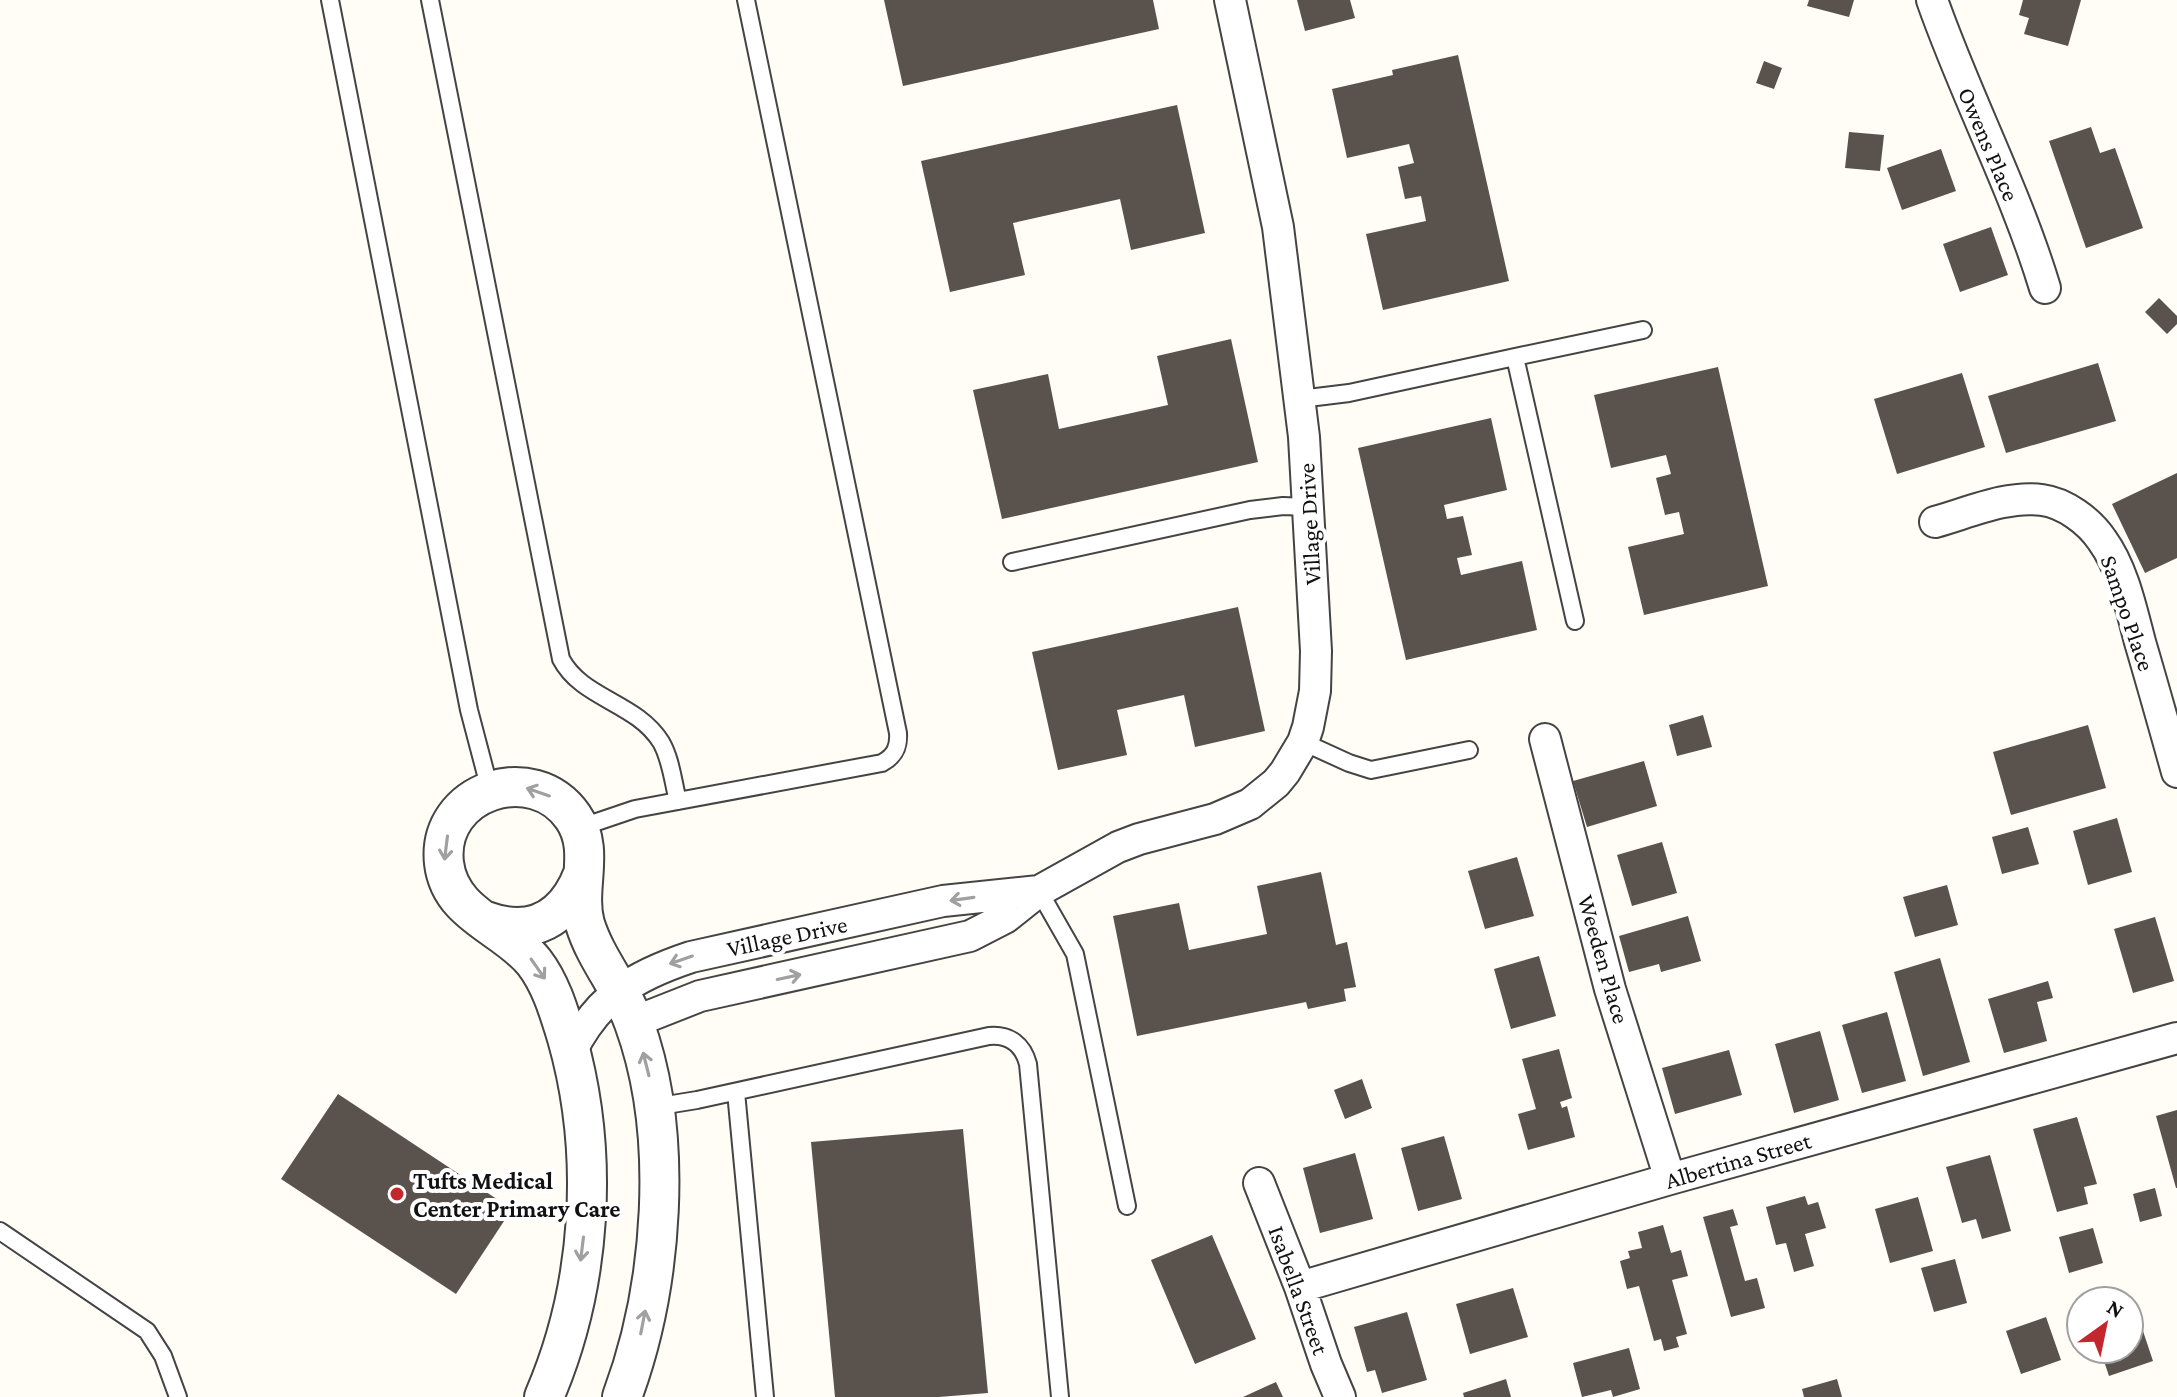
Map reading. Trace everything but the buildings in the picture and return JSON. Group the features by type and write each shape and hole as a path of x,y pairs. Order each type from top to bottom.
{"street":[{"name":"Village Drive","path":"571,1052 595,1012 700,996 954,942 1005,918 1039,891 1118,847 1215,819 1250,804 1276,783 1303,742 1312,711 1316,672 1300,399 1275,213 1230,0"},
{"name":"Owens Place","path":"1932,0 2023,224 2045,288"},
{"name":"Sampo Place","path":"1935,522 2010,501 2044,500 2060,506 2089,525 2114,559 2123,583 2177,772"},
{"name":"Weeden Place","path":"1545,739 1610,989 1670,1179"},
{"path":"544,1397 571,1318 585,1230 585,1143 571,1052 544,978 511,938 465,907 454,893 444,859 448,831 460,811 477,796 490,790 520,786 548,794 567,809 579,828 584,842 582,903 586,927 626,1006 649,1075 654,1107 658,1198 652,1271 641,1333 622,1397"},
{"path":"480,918 500,926 517,928 546,921 569,902 583,874"},
{"name":"Village Drive","path":"626,1006 652,971 691,957 943,901 1039,891"},
{"name":"Albertina Street","path":"1300,1287 1670,1179 2177,1038"},
{"name":"Isabella Street","path":"1259,1183 1340,1397"}],"lane":[{"path":"330,0 469,710 490,790"},
{"path":"430,0 561,659 577,681 626,708 652,730 665,751 678,801"},
{"path":"579,828 619,813 882,763 896,751 899,739 746,0"},
{"path":"1300,399 1349,393 1643,330"},
{"path":"1515,357 1575,621"},
{"path":"1012,562 1250,510 1308,507"},
{"path":"1303,742 1371,770 1469,750"},
{"path":"1039,891 1066,934 1078,964 1127,1206"},
{"path":"654,1107 996,1035 1009,1038 1020,1046 1028,1064 1060,1397"},
{"path":"736,1092 765,1397"},
{"path":"0,1231 152,1336 178,1397"}],"place":[{"name":"Tufts Medical Center Primary Care","path":"397,1194"}]}
